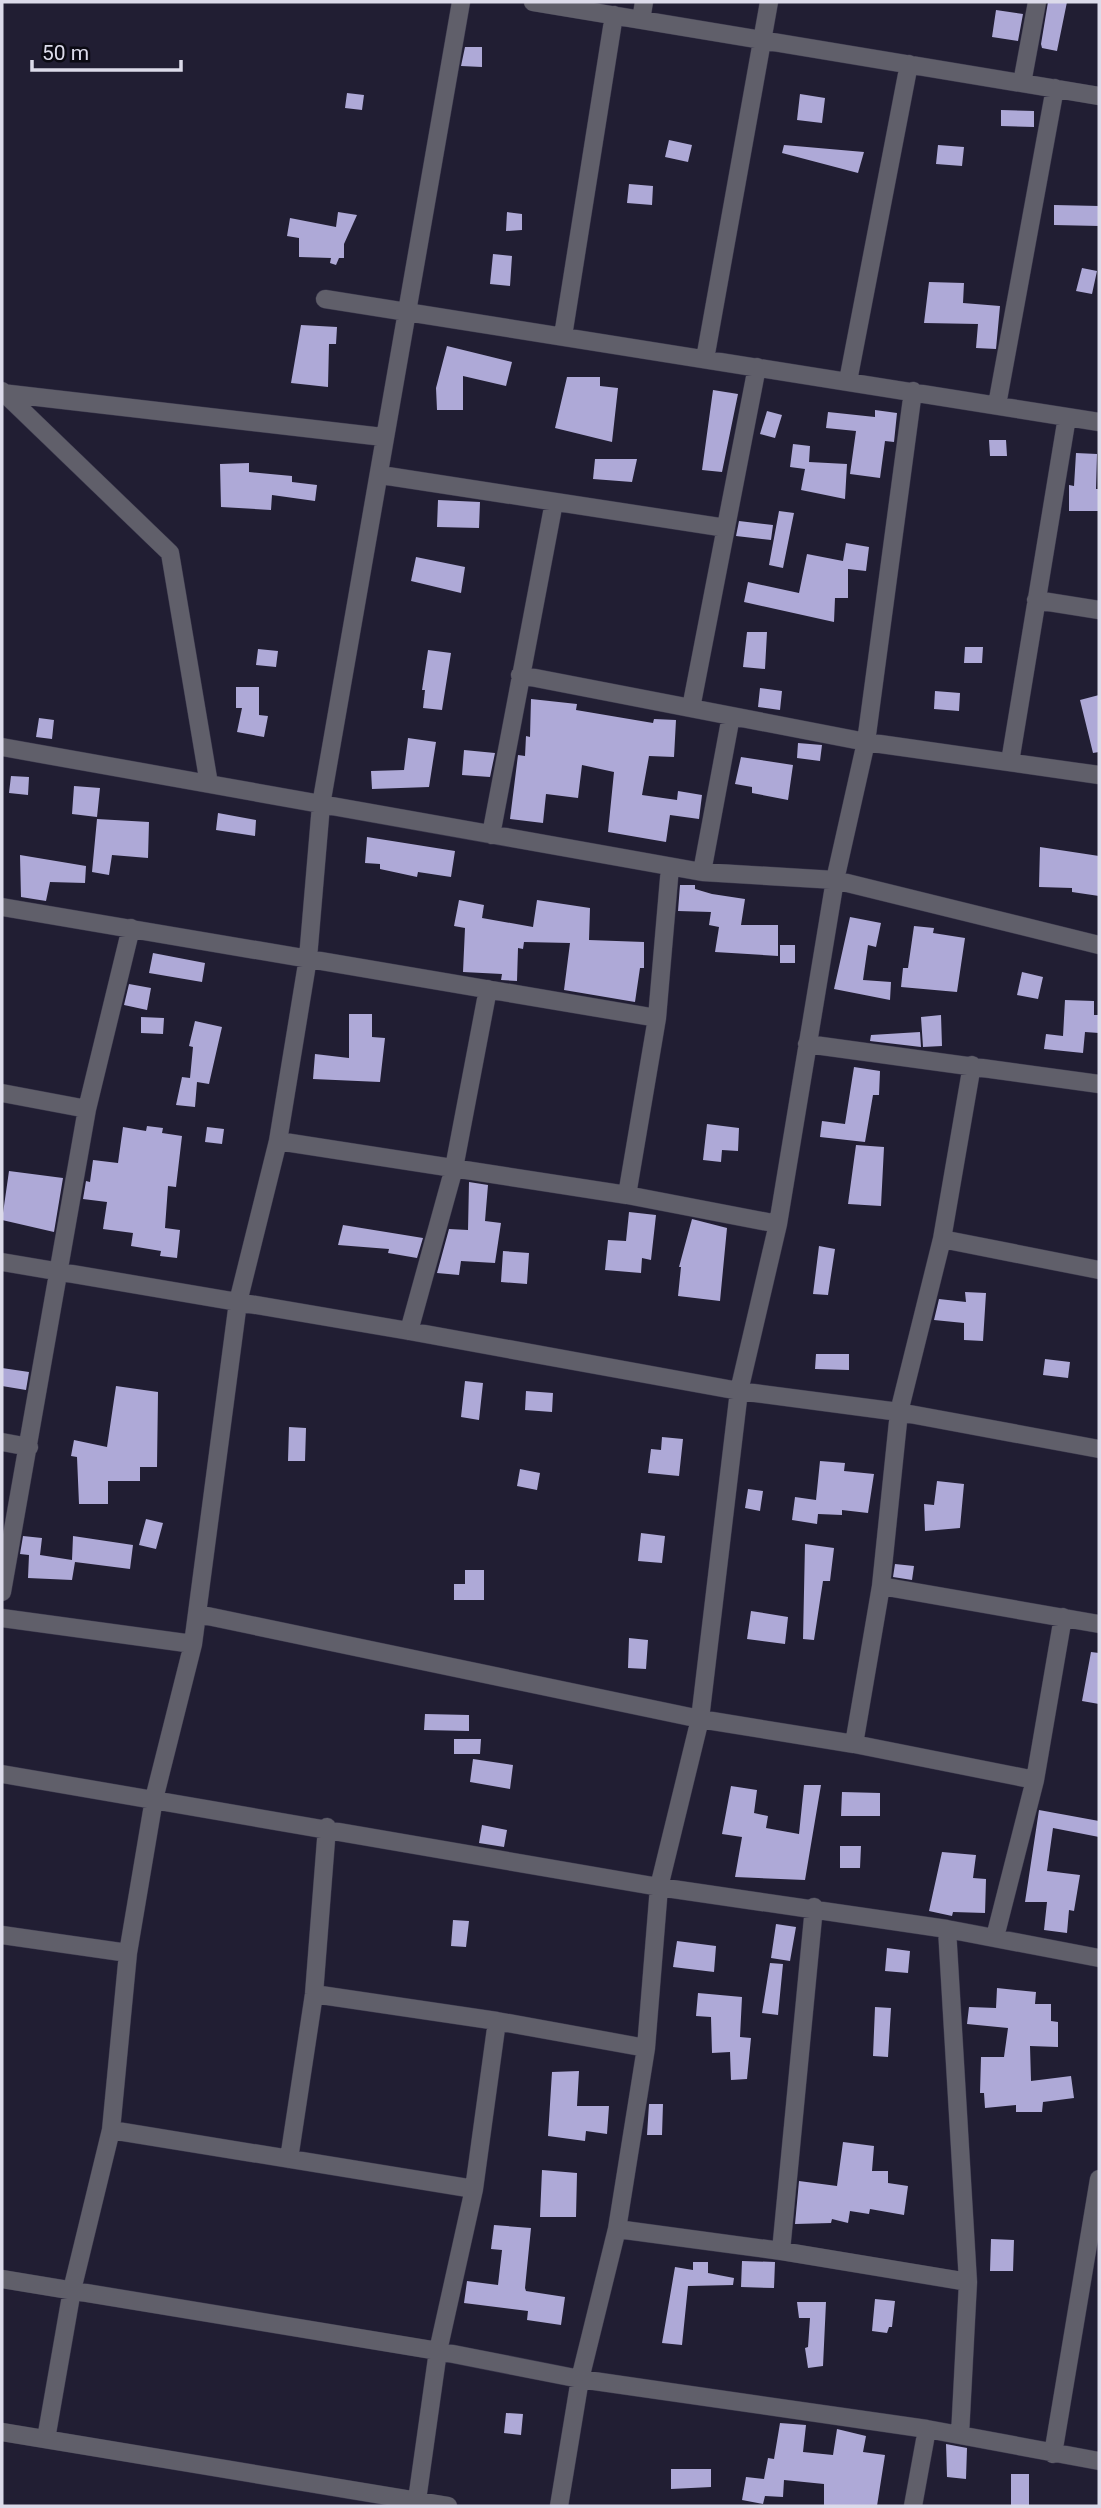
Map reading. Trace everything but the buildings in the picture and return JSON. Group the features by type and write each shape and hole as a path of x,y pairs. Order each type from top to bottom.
{"street":[{"path":"46,2439 72,2290 111,2130 128,1953 154,1799 193,1644 238,1302 278,1141 308,958 321,804 381,475 383,437 408,312 461,2"},
{"path":"533,2 614,15 643,11 763,40 1099,96"},
{"path":"705,359 769,2"},
{"path":"1022,83 1037,2"},
{"path":"563,336 614,15"},
{"path":"848,381 909,64"},
{"path":"997,405 1055,88"},
{"path":"325,299 1099,422"},
{"path":"691,708 757,367"},
{"path":"559,2506 580,2379 617,2229 646,2048 659,1887 700,1719 739,1391 778,1224 835,880 866,742 913,391"},
{"path":"2,393 383,437"},
{"path":"2,393 170,552 209,784"},
{"path":"1010,762 1068,417"},
{"path":"381,475 726,528"},
{"path":"491,835 554,502"},
{"path":"1036,600 1099,610"},
{"path":"520,676 866,742 1099,775"},
{"path":"702,872 731,716"},
{"path":"2,747 670,867 702,872 835,880 1099,945"},
{"path":"627,1195 657,1017 670,867"},
{"path":"2,907 657,1017"},
{"path":"2,1592 87,1109 131,928"},
{"path":"409,1331 454,1168 488,989"},
{"path":"807,1044 1099,1083"},
{"path":"854,1744 881,1586 899,1412 942,1239 972,1065"},
{"path":"2,1093 87,1109"},
{"path":"278,1141 627,1195 778,1224"},
{"path":"942,1239 1099,1270"},
{"path":"2,1262 409,1331 739,1391 899,1412 1099,1449"},
{"path":"2,1442 29,1447"},
{"path":"881,1586 1099,1624"},
{"path":"198,1614 700,1719 854,1744 1035,1780"},
{"path":"995,1937 1035,1780 1063,1617"},
{"path":"2,1618 193,1644"},
{"path":"2,1774 327,1827 659,1887 995,1937 1099,1958"},
{"path":"289,2159 314,1994 327,1827"},
{"path":"781,2251 814,1908"},
{"path":"947,1929 968,2282 960,2435"},
{"path":"2,1935 128,1953"},
{"path":"314,1994 497,2021 646,2048"},
{"path":"417,2500 438,2351 474,2189 497,2021"},
{"path":"111,2130 474,2189"},
{"path":"1053,2455 1099,2179"},
{"path":"617,2229 781,2251 968,2282"},
{"path":"2,2279 438,2351 580,2379 927,2429 1053,2455 1099,2461"},
{"path":"914,2506 927,2429"},
{"path":"2,2432 391,2501 417,2500 448,2506"}]}
